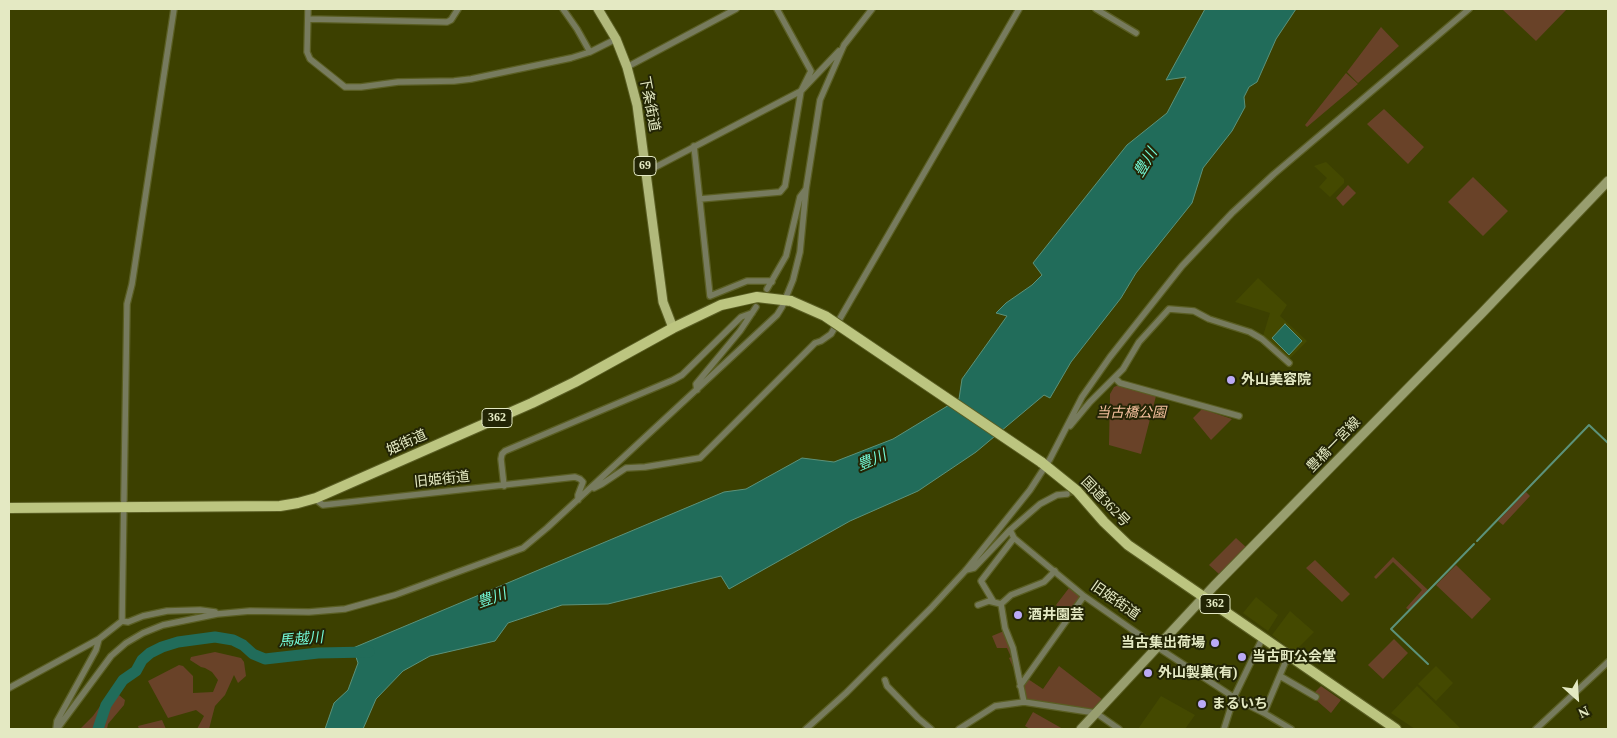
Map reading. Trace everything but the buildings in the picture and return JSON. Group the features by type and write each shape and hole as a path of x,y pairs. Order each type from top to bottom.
{"highway":[{"name":"姫街道","path":"9,508 280,506 316,498 575,382 673,328 721,305 757,297 788,300"},
{"name":"国道362号","path":"788,300 825,316 1044,463 1077,491 1104,522 1128,545 1396,729"}],"main road":[{"name":"下条街道","path":"598,9 616,39 628,67 638,105 663,302 673,328"},
{"name":"豊橋一宮線","path":"1081,729 1159,647 1204,596 1482,314 1608,181"}],"street":[{"path":"122,621 127,304 132,284 174,9"},
{"path":"308,9 307,52 310,59 344,87 361,87 398,82 470,79 571,58 590,52 616,39"},
{"path":"308,19 447,22 451,20 458,9"},
{"path":"563,9 590,52"},
{"path":"628,67 736,9"},
{"path":"700,199 780,192 785,186 801,91 811,71 777,9"},
{"path":"646,172 801,91 844,45 872,9"},
{"path":"589,489 602,484 626,468 700,458 815,343 831,334 1019,9"},
{"path":"1096,9 1136,33"},
{"path":"1064,433 1082,397 1110,357 1182,266 1232,213 1274,174 1469,9"},
{"path":"56,729 111,656 126,643 163,625 216,614 250,611 331,611 346,609 395,595 523,548 578,500 777,315 788,300 800,252 806,190 820,100 844,45"},
{"path":"694,146 710,296 746,281 772,282"},
{"path":"767,289 786,256 800,197 806,190"},
{"path":"696,390 696,384 740,330 756,307"},
{"path":"806,729 846,693 966,570 1030,490 1044,463 1064,433 1090,402 1124,369 1139,342 1169,309 1194,311 1209,319 1250,332 1262,339 1289,363"},
{"path":"504,486 502,454 504,451 682,375 741,317 752,313"},
{"path":"1115,378 1120,383 1239,416"},
{"name":"旧姫街道","path":"316,498 323,506 575,477 582,482 578,500"},
{"path":"966,570 974,568 1010,530 1040,504 1057,495 1067,494"},
{"name":"旧姫街道","path":"1010,530 1014,538 1084,596 1234,697 1291,729"},
{"path":"993,601 981,582 1014,538"},
{"path":"1001,604 1011,596 1044,582 1055,571"},
{"path":"1020,686 1084,596"},
{"path":"978,605 993,601 1001,604"},
{"path":"1001,604 1005,628 1013,648 1024,702"},
{"path":"9,688 100,639 122,621 128,622 143,616 167,612 200,610 216,614"},
{"path":"1224,729 1234,697 1263,637"},
{"path":"56,729 57,721 96,650 100,639"},
{"path":"1264,713 1288,656"},
{"path":"1536,729 1608,662"},
{"path":"1280,676 1316,697"},
{"path":"885,680 887,686 931,729"},
{"path":"959,729 995,706 1024,702 1096,713 1119,729"}],"shaded area":[{"path":"1326,162 1344,179 1344,183 1330,197 1319,187 1327,178 1314,166"},
{"path":"1258,278 1287,305 1280,316 1307,341 1290,358 1263,336 1270,313 1235,302"},
{"path":"1256,597 1278,615 1268,631 1243,613"},
{"path":"1290,611 1314,632 1294,652 1272,635"},
{"path":"1436,666 1453,683 1436,701 1418,684"},
{"path":"1417,686 1461,729 1415,729 1391,713"},
{"path":"1161,696 1195,715 1185,729 1138,729"}],"green space":[{"path":"1502,9 1567,9 1536,41"},
{"path":"1381,27 1399,46 1358,83 1347,72"},
{"path":"1346,73 1358,84 1307,127 1305,125"},
{"path":"1384,109 1424,147 1408,164 1367,124"},
{"path":"1473,177 1508,211 1483,236 1448,202"},
{"path":"1348,185 1356,193 1343,206 1336,198"},
{"name":"当古橋公園","path":"1119,385 1156,396 1141,454 1109,445 1110,394 1114,387"},
{"path":"1202,409 1232,419 1211,440 1193,418"},
{"path":"1526,492 1530,496 1503,525 1498,521"},
{"path":"1236,538 1247,548 1219,574 1209,565"},
{"path":"1393,557 1428,590 1409,610 1406,608 1422,590 1393,562 1376,579 1374,577"},
{"path":"1315,560 1350,594 1342,602 1306,568"},
{"path":"1456,565 1491,599 1472,619 1436,585"},
{"path":"1069,588 1080,597 1064,620 1056,614 1060,609 1056,605"},
{"path":"1004,631 1012,649 1015,667 1013,667 1009,658 1011,657 1007,648 997,648 992,636"},
{"path":"1394,639 1408,653 1383,679 1368,665"},
{"path":"215,652 241,658 244,662 246,676 238,683 234,675 225,695 215,706 209,729 197,729 204,716 196,710 168,718 148,681 179,665 183,666 193,676 193,693 213,692 218,680 212,672 190,660 191,657"},
{"path":"1059,666 1103,700 1094,710 1028,700 1026,698 1023,686 1028,679 1043,689"},
{"path":"116,686 121,691 119,695 125,700 124,705 108,724 107,729 80,729 93,716"},
{"path":"1321,686 1341,700 1331,713 1316,700 1318,697 1307,690 1315,692"},
{"path":"1033,712 1063,729 1030,729 1025,726"},
{"path":"162,720 166,729 139,729 138,726"}],"water":[{"name":"豊川","path":"1205,9 1296,9 1276,39 1257,82 1249,87 1244,97 1245,107 1232,131 1203,168 1192,203 1136,273 1121,298 1071,362 1050,398 1044,395 976,452 918,491 850,521 729,589 721,576 608,604 562,605 508,623 495,641 430,656 403,671 376,699 363,729 325,729 334,703 348,690 358,663 353,648 724,492 746,489 802,458 834,462 893,439 959,399 962,379 1007,316 996,313 1042,275 1033,263 1127,145 1167,113 1186,77 1166,80"},
{"path":"1285,324 1302,341 1289,355 1272,338"}],"waterway":[{"path":"1477,541 1589,425 1608,443"},
{"path":"1428,664 1391,629 1474,544"},
{"name":"馬越川","path":"98,729 106,705 123,680 136,671 142,660 150,653 178,642 215,637 233,640 243,645 253,654 265,659 318,653 369,652"}],"tunnel":[{"path":"1067,494 1088,489"}],"place":[{"name":"外山美容院","path":"1231,380"},
{"name":"酒井園芸","path":"1018,615"},
{"name":"当古集出荷場","path":"1215,643"},
{"name":"当古町公会堂","path":"1242,657"},
{"name":"外山製菓(有)","path":"1148,673"},
{"name":"まるいち","path":"1202,704"}]}
